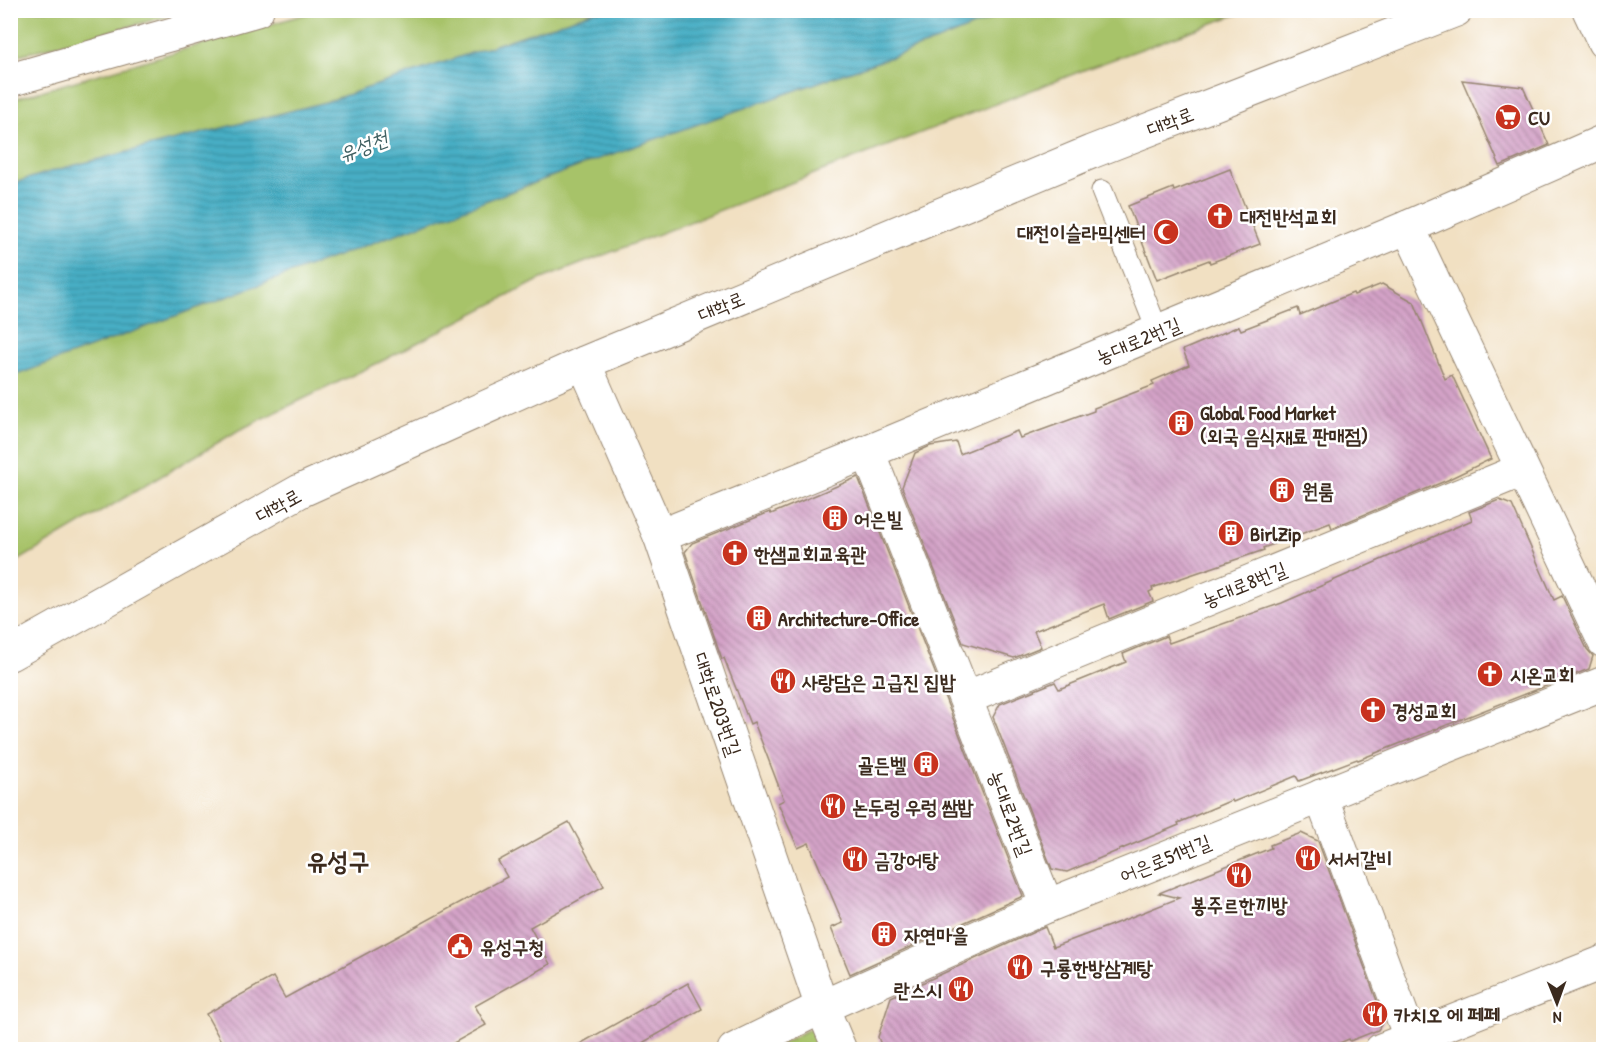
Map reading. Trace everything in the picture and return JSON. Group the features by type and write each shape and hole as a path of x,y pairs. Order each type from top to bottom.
{"street":[{"path":"10,80 257,10"},
{"name":"대학로","path":"10,654 300,491 584,363 1091,152 1456,10"},
{"path":"1589,10 1604,42"},
{"name":"농대로2번길","path":"660,536 1158,332 1408,227 1604,141"},
{"path":"1408,227 1604,641"},
{"name":"대학로203번길","path":"584,363 660,536 822,1007 840,1050"},
{"name":"농대로2번길","path":"868,452 1047,906"},
{"name":"농대로8번길","path":"966,698 1522,470"},
{"name":"어은로51번길","path":"734,1050 822,1007 1047,906 1604,683"},
{"path":"1321,796 1410,1037"},
{"path":"1381,1050 1604,962"}],"lane":[{"path":"1102,192 1158,332"}],"green space":[{"path":"11,10 189,10 189,11 11,57"},
{"path":"316,11 596,11 326,102 56,170 11,184 10,100"},
{"path":"1010,11 1246,11 1089,68 539,280 386,359 239,430 11,565 11,377 601,158 937,41"},
{"path":"813,1027 823,1050 770,1050"}],"water":[{"name":"유성천","path":"596,11 1010,11 937,41 601,158 11,377 11,184 56,170 326,102"}],"building":[{"name":"CU","path":"1462,80 1523,87 1549,145 1500,166"},
{"path":"1230,169 1260,244 1157,280 1128,206"},
{"path":"1382,284 1414,302 1445,379 1452,375 1491,459 1450,479 1332,528 1330,523 1263,548 1264,550 1152,588 1153,590 1149,592 1153,601 1109,619 1104,604 1034,631 1041,647 1014,658 963,643 902,487 915,453 930,446 956,442 960,454 1017,431 1020,438 1094,411 1094,408 1154,385 1152,381 1189,365 1183,350 1239,326 1241,330 1298,308 1300,315 1353,293 1354,295"},
{"path":"858,477 1023,896 850,974 831,928 843,923 809,843 798,848 778,803 784,800 754,722 750,724 724,658 722,659 685,552 692,543 770,512 771,514"},
{"path":"1499,500 1512,505 1554,600 1562,596 1587,649 1593,656 1589,669 1358,760 1299,781 1296,776 1233,802 1232,800 1067,872 1052,869 993,717 1000,704 1055,682 1059,689 1126,662 1123,654 1166,636 1169,643 1282,603 1472,520 1469,512"},
{"name":"유성구청","path":"569,822 604,886 530,927 550,964 475,1006 486,1025 441,1050 226,1050 206,1014 273,977 285,998 507,877 498,861"},
{"path":"1301,833 1318,841 1384,1020 1378,1030 1323,1050 883,1050 878,1037 891,997 1045,927 1053,947 1179,898 1159,893 1271,848 1270,845"},
{"path":"688,983 702,1009 630,1050 569,1050"}],"place":[{"name":"CU","path":"1508,117"},
{"name":"대전반석교회","path":"1220,216"},
{"name":"대전이슬라믹센터","path":"1166,232"},
{"name":"Global Food Market (외국 음식재료 판매점)","path":"1181,423"},
{"name":"원룸","path":"1282,490"},
{"name":"어은빌","path":"835,518"},
{"name":"BirlZip","path":"1231,533"},
{"name":"한샘교회교육관","path":"735,553"},
{"name":"Architecture-Office","path":"759,618"},
{"name":"시온교회","path":"1490,674"},
{"name":"사랑담은 고급진 집밥","path":"783,681"},
{"name":"경성교회","path":"1373,710"},
{"name":"골든벨","path":"926,764"},
{"name":"논두렁 우렁 쌈밥","path":"833,806"},
{"name":"서서갈비","path":"1308,858"},
{"name":"금강어탕","path":"855,859"},
{"name":"봉주르한끼방","path":"1239,875"},
{"name":"자연마을","path":"884,934"},
{"name":"유성구청","path":"460,946"},
{"name":"구룡한방삼계탕","path":"1020,967"},
{"name":"란스시","path":"961,989"},
{"name":"카치오 에 페페","path":"1375,1014"}],"district":[{"name":"유성구","path":"338,860"}]}
